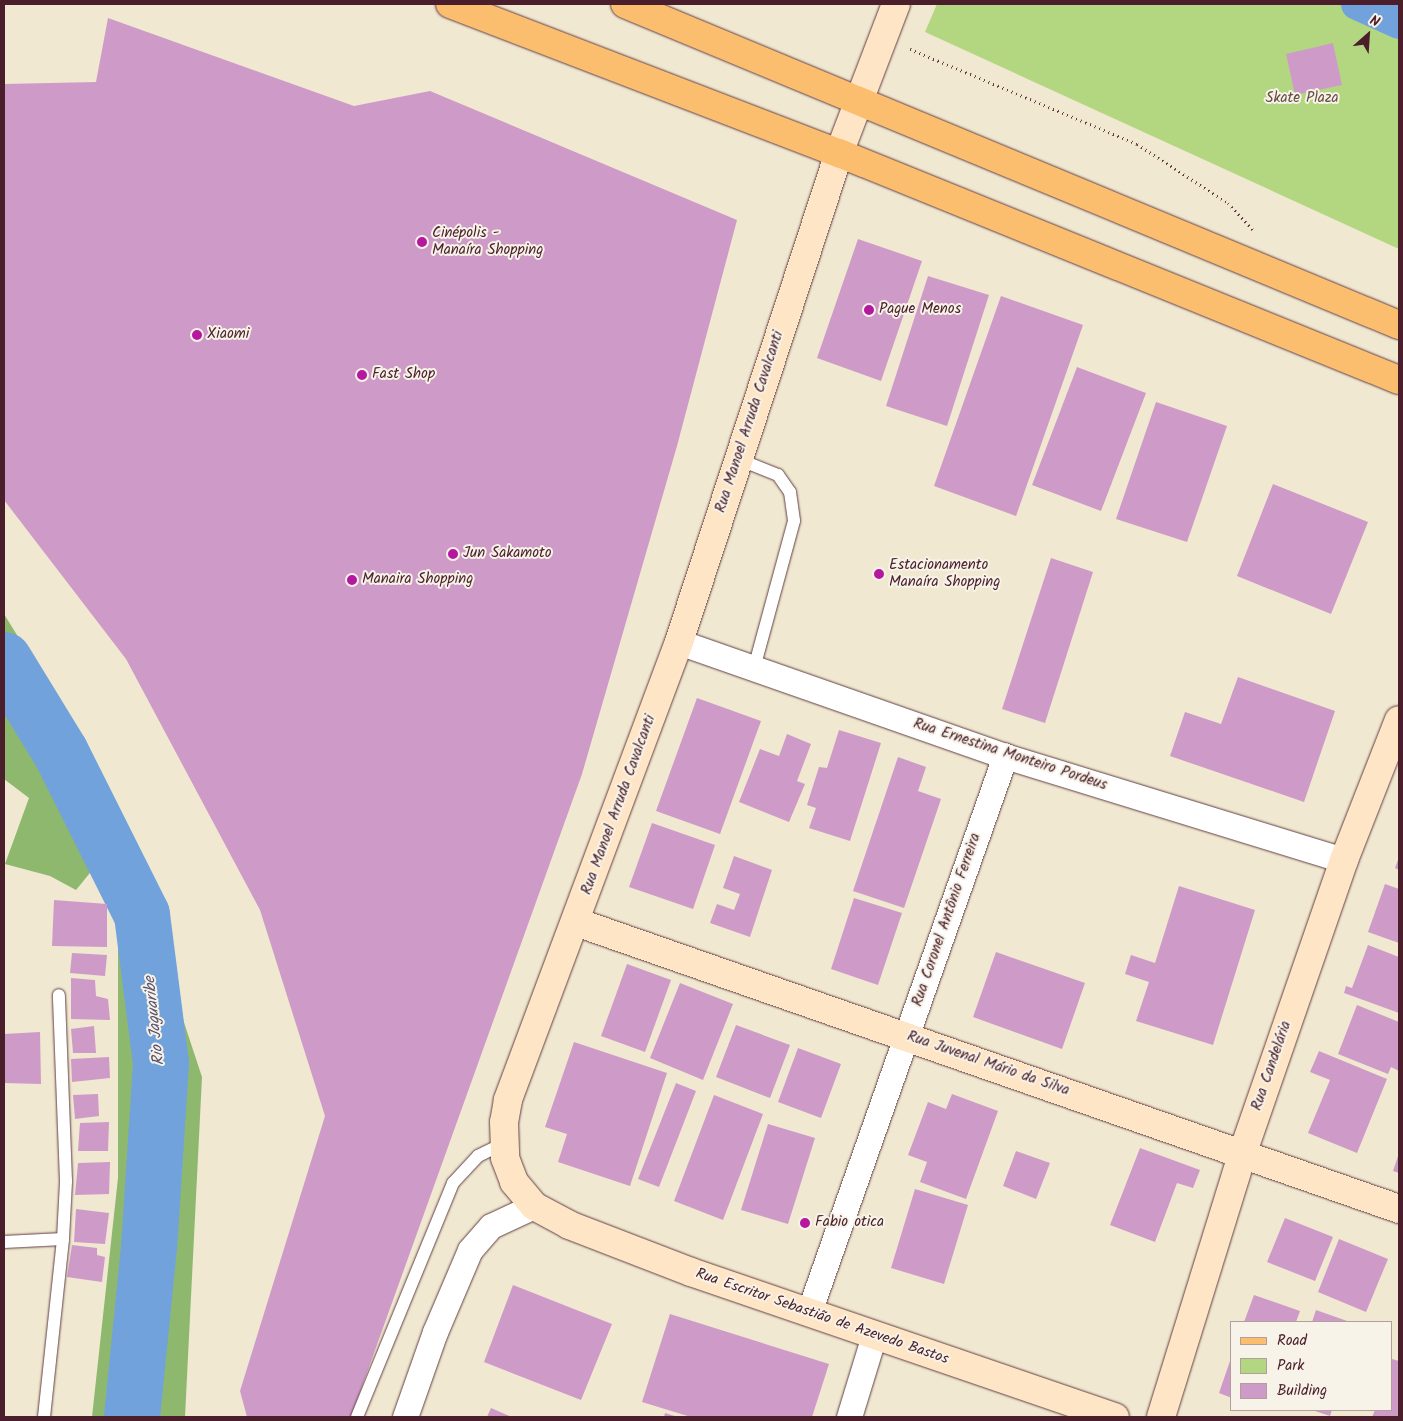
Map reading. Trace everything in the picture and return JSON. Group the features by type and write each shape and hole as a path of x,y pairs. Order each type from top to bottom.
{"main road":[{"path":"450,4 839,153 1399,380"},
{"path":"625,4 859,99 1399,325"},
{"name":"Rua Manoel Arruda Cavalcanti","path":"534,1206 514,1182 503,1144 508,1100 679,642 839,153 896,4"},
{"name":"Rua Candelária","path":"1161,1417 1242,1152 1344,860 1399,720"},
{"name":"Rua Juvenal Mário da Silva","path":"576,922 1242,1152 1399,1209"},
{"name":"Rua Escritor Sebastião de Azevedo Bastos","path":"534,1206 578,1229 874,1335 1114,1417"}],"street":[{"name":"Rua Ernestina Monteiro Pordeus","path":"679,642 1005,756 1344,860"},
{"name":"Rua Coronel Antônio Ferreira","path":"809,1312 1005,756"},
{"path":"406,1417 434,1332 470,1250 491,1226 534,1206"},
{"path":"849,1417 874,1335"}],"lane":[{"path":"738,459 778,475 790,492 794,521 754,668"},
{"path":"44,1417 63,1239 66,1181 59,995"},
{"path":"357,1417 453,1183 478,1156 503,1144"},
{"path":"4,1242 63,1239"}],"path":[{"path":"882,37 1137,144 1228,203 1259,237"}],"green space":[{"name":"Skate Plaza","path":"937,4 1399,4 1399,249 925,32"},
{"path":"4,614 101,771 202,1077 185,1417 92,1417 118,1178 118,919 98,863 76,890 50,876 5,864 29,798 4,779"}],"building":[{"name":"Manaira Shopping","path":"108,18 354,106 430,91 737,220 677,446 582,774 351,1417 247,1417 240,1391 325,1116 260,910 126,659 4,500 4,84 96,82"},
{"path":"1333,43 1342,85 1295,95 1286,54"},
{"name":"Pague Menos","path":"858,239 922,261 881,381 817,358"},
{"path":"928,276 989,295 947,426 886,406"},
{"path":"1001,296 1083,325 1016,516 934,486"},
{"path":"1077,367 1146,393 1101,511 1032,485"},
{"path":"1156,402 1227,426 1187,542 1116,519"},
{"path":"1273,484 1368,522 1331,614 1237,576"},
{"path":"1051,558 1093,572 1045,723 1002,709"},
{"path":"1238,677 1335,711 1304,802 1170,756 1185,712 1221,724"},
{"path":"697,698 761,721 720,834 656,811"},
{"path":"839,730 881,743 850,841 809,828 816,808 807,805 819,767 827,768"},
{"path":"787,734 811,744 797,781 805,784 789,822 739,802 760,749 779,756"},
{"path":"898,757 926,767 918,791 941,799 904,908 853,891"},
{"path":"652,823 715,845 693,909 629,887"},
{"path":"734,856 772,870 750,937 710,923 717,904 734,910 740,894 723,888"},
{"path":"1399,857 1399,870 1395,868"},
{"path":"1385,884 1399,889 1399,943 1368,932"},
{"path":"1179,886 1255,910 1213,1045 1136,1021 1149,982 1125,974 1131,955 1155,963"},
{"path":"854,898 902,913 878,985 831,969"},
{"path":"54,900 107,904 107,947 52,946"},
{"path":"1368,945 1399,957 1399,1013 1344,993 1346,986 1352,988"},
{"path":"996,952 1085,983 1062,1049 973,1017"},
{"path":"72,953 107,955 105,976 70,973"},
{"path":"627,964 671,980 645,1052 601,1036"},
{"path":"71,978 95,980 96,996 108,999 110,1020 71,1019"},
{"path":"680,983 733,1004 703,1080 650,1058"},
{"path":"1357,1005 1399,1022 1399,1071 1391,1067 1388,1074 1338,1054"},
{"path":"736,1025 790,1045 770,1098 716,1077"},
{"path":"94,1026 96,1053 73,1053 71,1029"},
{"path":"40,1032 41,1084 4,1083 4,1034"},
{"path":"574,1042 667,1073 630,1186 558,1162 567,1134 545,1127"},
{"path":"798,1048 841,1064 821,1118 778,1102"},
{"path":"1319,1051 1387,1079 1357,1153 1308,1133 1330,1080 1310,1072"},
{"path":"109,1057 110,1078 72,1082 71,1059"},
{"path":"676,1083 696,1091 659,1187 638,1179"},
{"path":"98,1094 99,1116 75,1119 73,1095"},
{"path":"952,1094 998,1111 966,1199 920,1182 927,1162 908,1155 928,1102 946,1109"},
{"path":"714,1095 763,1114 723,1220 674,1201"},
{"path":"109,1122 108,1151 78,1151 80,1123"},
{"path":"768,1124 815,1138 788,1224 741,1210"},
{"path":"1140,1148 1200,1170 1193,1188 1177,1183 1155,1242 1110,1225"},
{"path":"1016,1151 1050,1163 1036,1199 1003,1186"},
{"path":"1399,1153 1399,1173 1393,1171"},
{"path":"110,1162 109,1194 75,1195 78,1163"},
{"path":"915,1189 968,1205 944,1284 891,1268"},
{"path":"76,1209 109,1213 105,1244 74,1242"},
{"path":"1285,1218 1333,1237 1315,1281 1267,1262"},
{"path":"1339,1239 1388,1259 1366,1312 1318,1292"},
{"path":"72,1245 97,1248 97,1255 105,1257 102,1282 67,1277"},
{"path":"513,1285 612,1324 581,1400 484,1362"},
{"path":"1254,1295 1300,1311 1296,1321 1244,1321"},
{"path":"1316,1310 1347,1321 1312,1321"},
{"path":"670,1314 829,1364 812,1417 691,1417 642,1402"},
{"path":"1393,1359 1399,1361 1399,1417 1372,1417 1375,1411 1393,1411"},
{"path":"1230,1361 1230,1397 1219,1393"},
{"path":"491,1408 512,1417 487,1417"},
{"path":"1315,1411 1332,1411 1330,1416"},
{"path":"665,1413 678,1417 664,1417"}],"waterway":[{"path":"1357,4 1399,23"},
{"name":"Rio Jaguaribe","path":"4,660 61,753 142,915 161,1063 149,1247 132,1417"}],"place":[{"name":"Cinépolis - Manaíra Shopping","path":"422,242"},
{"name":"Pague Menos","path":"869,310"},
{"name":"Xiaomi","path":"197,335"},
{"name":"Fast Shop","path":"362,375"},
{"name":"Jun Sakamoto","path":"453,554"},
{"name":"Estacionamento Manaíra Shopping","path":"879,574"},
{"name":"Manaira Shopping","path":"352,580"},
{"name":"Fabio otica","path":"805,1223"}]}
